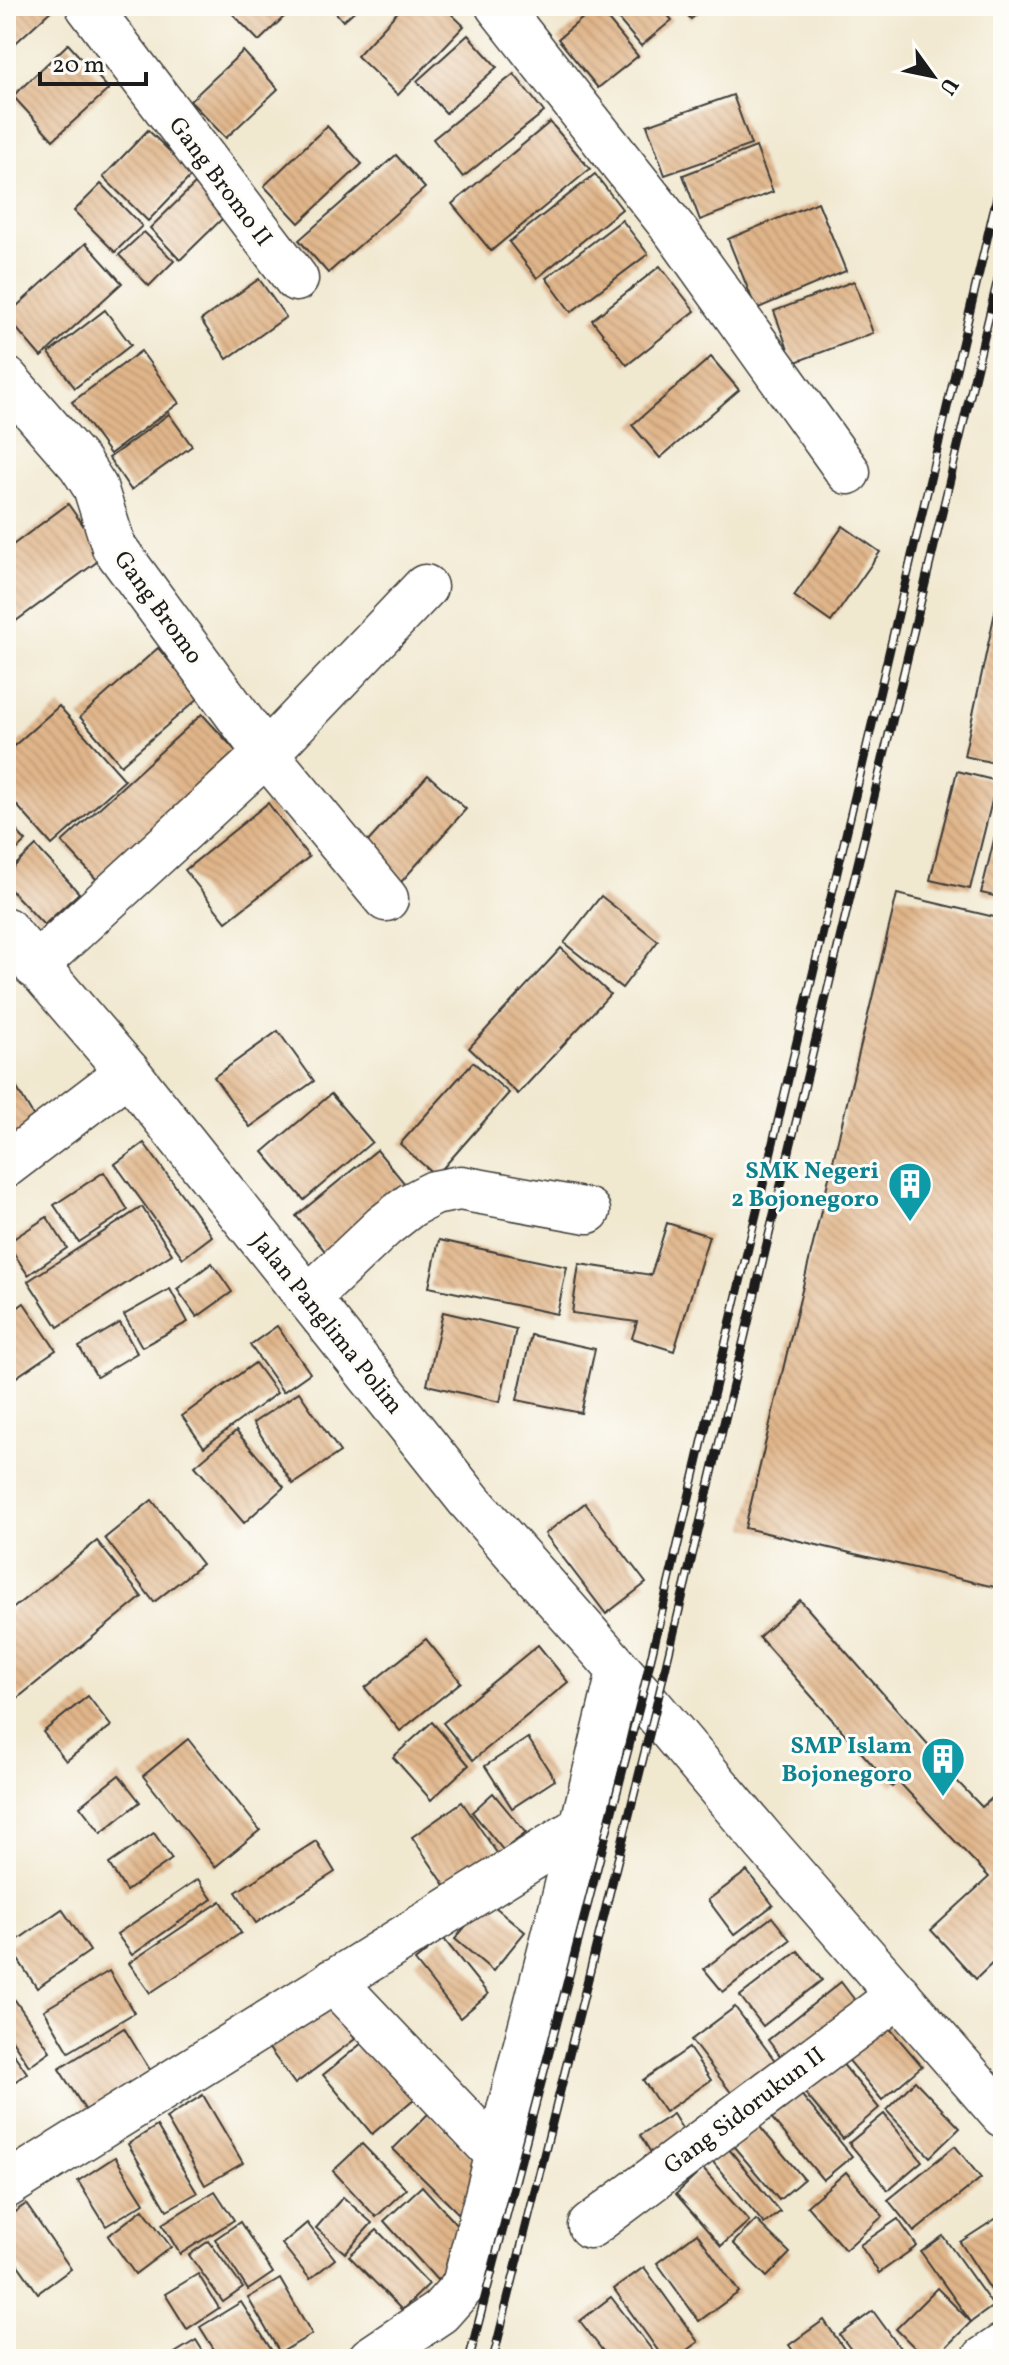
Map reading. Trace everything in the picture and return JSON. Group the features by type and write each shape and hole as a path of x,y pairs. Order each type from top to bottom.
{"street":[{"name":"Gang Bromo II","path":"88,6 296,279"},
{"path":"498,6 677,233 848,472"},
{"name":"Gang Bromo","path":"6,379 80,464 95,487 114,547 266,754 386,899"},
{"path":"35,966 266,754 425,587"},
{"name":"Jalan Panglima Polim","path":"6,930 128,1072 469,1500 1003,2115"},
{"path":"6,1165 128,1072"},
{"path":"309,1297 384,1226 411,1205 434,1193 460,1188 588,1211"},
{"path":"370,2359 440,2312 464,2285 619,1672"},
{"path":"6,2186 582,1827"},
{"path":"333,1981 498,2155"},
{"name":"Gang Sidorukun II","path":"590,2226 899,1995"},
{"path":"984,2359 1003,2346"}],"building":[{"path":"6,6 56,6 8,50"},
{"path":"225,6 283,6 289,12 259,41"},
{"path":"330,6 360,6 343,21"},
{"path":"403,6 443,6 464,26 398,95 357,56"},
{"path":"597,6 638,56 598,88 558,39"},
{"path":"607,6 660,6 672,20 641,46"},
{"path":"680,6 706,6 691,19"},
{"path":"468,35 497,67 446,113 417,81"},
{"path":"68,44 109,89 53,140 13,96"},
{"path":"243,51 278,89 226,138 190,101"},
{"path":"514,74 544,112 463,177 433,139"},
{"path":"733,95 751,145 665,175 647,125"},
{"path":"550,122 590,169 491,251 452,204"},
{"path":"327,126 362,164 299,223 264,186"},
{"path":"148,130 193,174 148,221 103,177"},
{"path":"756,147 773,192 700,220 683,175"},
{"path":"396,155 425,188 328,273 299,240"},
{"path":"595,174 622,209 537,278 509,242"},
{"path":"101,184 142,226 115,252 74,211"},
{"path":"195,184 226,215 180,260 150,228"},
{"path":"818,202 846,271 756,309 728,239"},
{"path":"622,220 648,254 571,312 546,278"},
{"path":"144,232 174,261 149,286 119,255"},
{"path":"86,243 122,283 41,357 6,316"},
{"path":"660,266 695,311 627,365 592,320"},
{"path":"259,279 286,317 227,359 201,320"},
{"path":"854,281 873,333 793,363 774,311"},
{"path":"105,310 131,345 75,388 49,353"},
{"path":"141,351 179,403 110,454 72,402"},
{"path":"711,357 739,390 660,458 632,425"},
{"path":"169,414 192,446 131,490 109,458"},
{"path":"68,504 105,556 9,626 6,621 6,550"},
{"path":"843,526 880,552 831,622 794,596"},
{"path":"997,603 1003,604 1003,746 999,764 964,756"},
{"path":"158,648 200,697 121,765 80,717"},
{"path":"59,706 125,780 52,845 6,793 6,753"},
{"path":"202,714 236,751 97,880 62,842"},
{"path":"957,771 997,781 970,889 930,880"},
{"path":"428,775 466,809 394,890 356,855"},
{"path":"268,803 309,857 226,922 185,870"},
{"path":"1003,807 1003,898 981,893"},
{"path":"6,820 26,841 6,860"},
{"path":"36,846 79,893 44,925 6,885 6,874"},
{"name":"SMK Negeri 2 Bojonegoro","path":"897,894 1003,919 1003,1589 745,1528"},
{"path":"601,896 658,941 622,988 564,943"},
{"path":"561,948 610,994 518,1094 469,1048"},
{"path":"278,1031 314,1081 250,1127 214,1077"},
{"path":"473,1062 509,1093 436,1176 400,1144"},
{"path":"6,1070 44,1134 6,1159"},
{"path":"331,1094 372,1142 304,1200 263,1152"},
{"path":"144,1143 212,1236 183,1258 115,1164"},
{"path":"377,1150 410,1190 329,1256 296,1216"},
{"path":"104,1172 128,1210 79,1242 54,1205"},
{"path":"142,1207 172,1254 58,1327 28,1281"},
{"path":"47,1217 67,1248 28,1275 7,1243"},
{"path":"667,1223 709,1236 674,1351 632,1338 637,1322 572,1313 579,1264 651,1275"},
{"path":"439,1240 567,1267 557,1314 429,1287"},
{"path":"212,1263 232,1292 197,1317 177,1289"},
{"path":"170,1289 188,1322 142,1347 124,1315"},
{"path":"24,1303 56,1350 6,1384 6,1316"},
{"path":"443,1312 516,1329 500,1402 427,1385"},
{"path":"120,1323 137,1353 97,1377 79,1347"},
{"path":"277,1326 310,1373 283,1392 250,1345"},
{"path":"531,1335 595,1349 581,1413 517,1400"},
{"path":"255,1363 277,1393 204,1447 182,1416"},
{"path":"299,1392 340,1452 293,1484 253,1423"},
{"path":"236,1431 284,1487 244,1523 195,1466"},
{"path":"152,1500 202,1564 154,1602 105,1538"},
{"path":"585,1503 646,1583 606,1614 545,1534"},
{"path":"97,1541 142,1597 9,1705 6,1701 6,1614"},
{"name":"SMP Islam Bojonegoro","path":"800,1600 933,1750 930,1753 982,1807 1003,1788 1003,1953 976,1979 931,1930 989,1877 898,1781 892,1787 759,1637"},
{"path":"426,1639 461,1682 400,1731 365,1688"},
{"path":"538,1645 568,1682 473,1760 443,1723"},
{"path":"88,1696 111,1726 66,1761 43,1732"},
{"path":"432,1722 469,1765 431,1800 393,1757"},
{"path":"528,1738 555,1780 512,1808 485,1766"},
{"path":"188,1739 260,1830 215,1867 143,1776"},
{"path":"119,1775 140,1802 101,1833 80,1806"},
{"path":"493,1793 526,1833 503,1850 472,1812"},
{"path":"462,1802 497,1853 447,1888 412,1837"},
{"path":"154,1833 172,1859 126,1891 109,1864"},
{"path":"316,1841 335,1872 256,1923 236,1892"},
{"path":"747,1871 773,1905 734,1935 708,1900"},
{"path":"198,1879 212,1899 132,1955 117,1934"},
{"path":"487,1900 525,1932 493,1971 455,1939"},
{"path":"221,1901 241,1933 150,1993 129,1963"},
{"path":"62,1909 90,1951 37,1988 9,1946"},
{"path":"772,1917 790,1940 723,1992 704,1969"},
{"path":"443,1938 488,1994 460,2018 415,1961"},
{"path":"798,1951 822,1980 763,2026 740,1996"},
{"path":"109,1971 134,2013 69,2052 44,2010"},
{"path":"841,1982 867,2016 794,2074 768,2040"},
{"path":"325,1999 355,2039 295,2084 265,2043"},
{"path":"15,2000 50,2051 29,2066 6,2031 6,2006"},
{"path":"735,2007 785,2074 742,2107 691,2040"},
{"path":"880,2017 922,2066 882,2100 840,2050"},
{"path":"124,2028 150,2070 86,2111 59,2069"},
{"path":"373,2034 421,2093 372,2134 323,2075"},
{"path":"6,2043 27,2073 6,2088"},
{"path":"689,2048 711,2080 665,2112 643,2080"},
{"path":"836,2056 879,2108 843,2139 800,2087"},
{"path":"915,2081 960,2128 930,2157 886,2110"},
{"path":"794,2086 852,2156 823,2180 765,2110"},
{"path":"203,2095 243,2163 205,2185 166,2118"},
{"path":"429,2113 497,2182 462,2217 393,2149"},
{"path":"673,2114 693,2146 660,2167 640,2135"},
{"path":"884,2114 922,2161 888,2190 849,2143"},
{"path":"754,2120 804,2179 779,2200 729,2141"},
{"path":"157,2126 197,2193 167,2210 128,2144"},
{"path":"724,2143 780,2212 764,2224 708,2156"},
{"path":"362,2144 406,2189 376,2217 333,2171"},
{"path":"955,2146 981,2178 914,2232 888,2200"},
{"path":"115,2157 144,2203 106,2226 78,2181"},
{"path":"703,2169 749,2221 721,2246 676,2194"},
{"path":"846,2172 883,2216 845,2250 807,2206"},
{"path":"422,2186 475,2245 437,2280 384,2221"},
{"path":"215,2191 234,2220 180,2254 162,2224"},
{"path":"343,2197 372,2223 345,2253 316,2228"},
{"path":"26,2204 71,2269 38,2293 6,2248 6,2218"},
{"path":"143,2209 171,2247 135,2274 108,2236"},
{"path":"1003,2214 1003,2282 991,2290 960,2242"},
{"path":"898,2219 917,2246 879,2273 860,2245"},
{"path":"756,2220 790,2253 767,2277 733,2243"},
{"path":"240,2222 273,2273 248,2290 215,2239"},
{"path":"307,2223 335,2259 310,2279 282,2244"},
{"path":"377,2230 429,2284 402,2310 349,2256"},
{"path":"697,2233 739,2292 699,2321 657,2263"},
{"path":"943,2236 993,2306 971,2322 921,2252"},
{"path":"209,2241 243,2288 223,2302 189,2255"},
{"path":"644,2267 698,2342 674,2359 664,2359 614,2289"},
{"path":"198,2274 219,2308 187,2329 165,2294"},
{"path":"280,2279 312,2334 280,2353 248,2298"},
{"path":"937,2288 971,2322 934,2359 926,2359 896,2329"},
{"path":"611,2297 659,2359 609,2359 580,2321"},
{"path":"241,2302 272,2351 259,2359 220,2359 200,2327"},
{"path":"873,2311 908,2359 858,2359 840,2335"},
{"path":"824,2320 851,2359 799,2359 789,2345"},
{"path":"196,2340 208,2359 165,2359"}],"railway":[{"path":"469,2359 642,1696 1003,171"},
{"path":"493,2359 655,1711 1003,258"}],"place":[{"name":"SMK Negeri 2 Bojonegoro","path":"910,1223"},
{"name":"SMP Islam Bojonegoro","path":"943,1798"}]}
